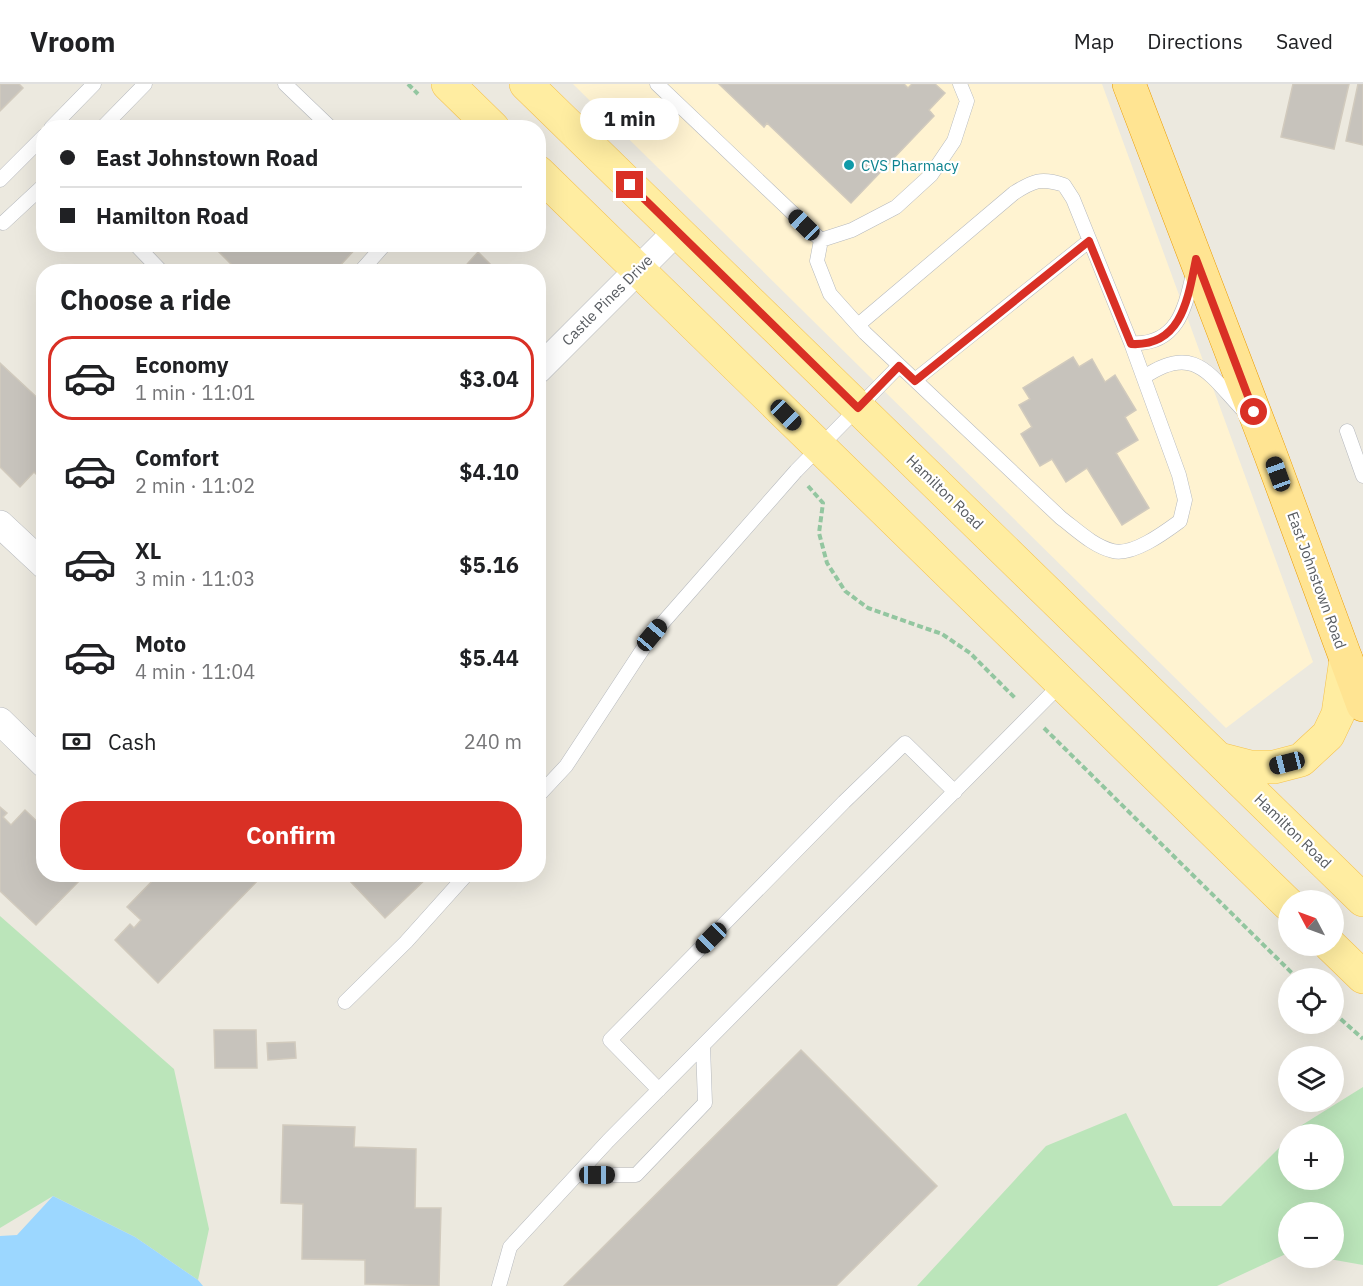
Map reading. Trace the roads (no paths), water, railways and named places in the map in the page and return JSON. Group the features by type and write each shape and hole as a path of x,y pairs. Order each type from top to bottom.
{"highway":[{"name":"East Johnstown Road","path":"1129,84 1353,663 1363,705"}],"main road":[{"path":"448,84 485,120"},
{"name":"Hamilton Road","path":"536,87 677,231 1363,900"},
{"path":"546,180 1278,894"},
{"path":"1219,759 1250,767 1274,766 1301,760 1328,735 1338,714 1353,663"},
{"path":"1341,956 1363,977"}],"street":[{"name":"Castle Pines Drive","path":"546,362 677,231"},
{"path":"0,524 36,558"},
{"path":"0,721 36,756"}],"lane":[{"path":"59,120 94,84"},
{"path":"110,120 145,84"},
{"path":"285,84 323,120"},
{"path":"820,240 852,230 896,207 931,175 954,141 967,101 960,84"},
{"path":"660,85 820,240"},
{"path":"0,180 36,144"},
{"path":"820,240 817,261 830,294 858,325 899,366 1061,518 1089,540 1114,552 1132,549 1162,535 1180,521 1185,500 1179,475 1131,344 1073,199 1064,185 1051,180 1032,181 1014,193 858,325"},
{"path":"3,223 36,192"},
{"path":"915,381 1089,241"},
{"path":"143,252 154,264"},
{"path":"367,264 378,252"},
{"path":"1131,344 1146,344 1160,339 1177,323 1188,299 1196,259"},
{"path":"1144,377 1170,363 1191,362 1205,370 1261,430"},
{"path":"546,787 566,766 652,635 796,471 899,366"},
{"path":"1347,431 1363,476"},
{"path":"499,1286 510,1247 577,1175 1062,683"},
{"path":"659,1090 610,1040 844,802 905,743 955,792"},
{"path":"345,1002 406,942 460,882"},
{"path":"577,1175 636,1175 705,1103 703,1046"}],"water":[{"path":"53,1196 135,1237 198,1280 203,1286 0,1286 0,1236 17,1235"}],"place":[{"name":"CVS Pharmacy","path":"849,165"}]}
